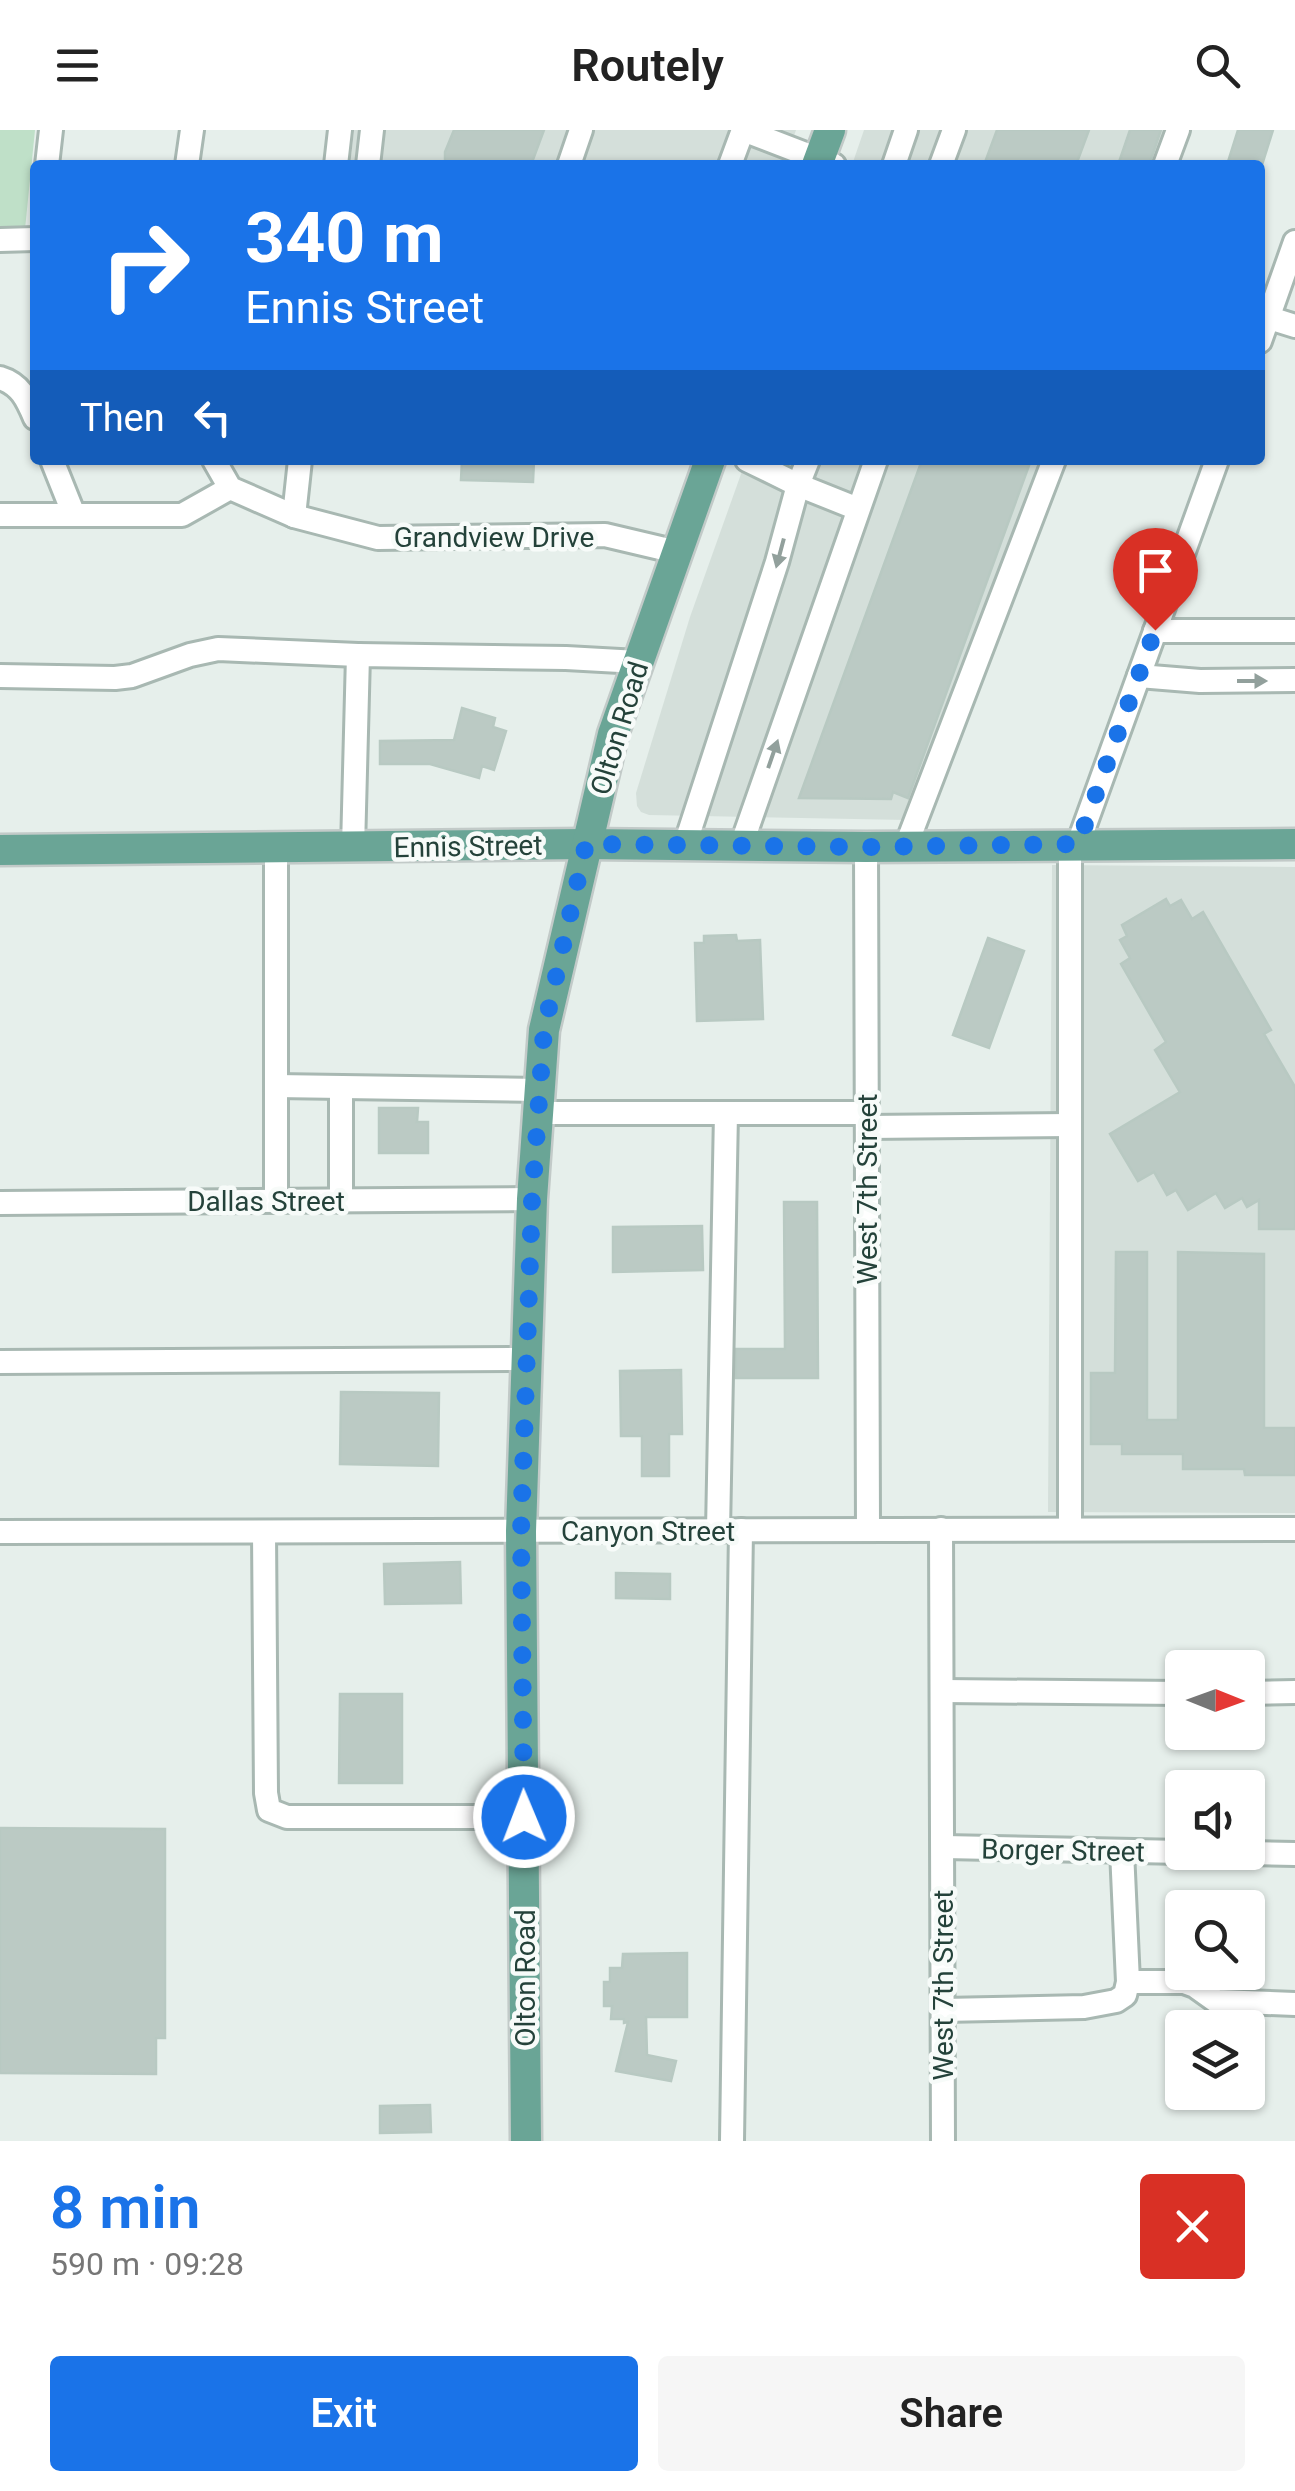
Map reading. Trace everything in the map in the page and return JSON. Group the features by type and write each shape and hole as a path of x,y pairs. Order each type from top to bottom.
{"main road":[{"path":"824,160 830,130"},
{"name":"Olton Road","path":"526,2141 521,1531 532,1200 544,1030 613,734 708,465"},
{"name":"Ennis Street","path":"0,850 586,844 866,847 1295,844"}],"street":[{"path":"48,160 51,130"},
{"path":"188,160 192,130"},
{"path":"337,160 340,130"},
{"path":"369,160 372,130"},
{"path":"571,160 581,130"},
{"path":"732,160 742,130 816,160"},
{"path":"896,160 906,130"},
{"path":"942,160 954,130"},
{"path":"1167,160 1178,130"},
{"path":"0,240 30,240"},
{"path":"1265,314 1295,242"},
{"path":"1265,316 1295,326"},
{"path":"0,378 18,386 30,405"},
{"path":"54,465 74,515"},
{"path":"0,515 182,515 230,488 217,465"},
{"path":"294,516 299,465"},
{"path":"757,465 858,509"},
{"path":"685,846 806,465"},
{"path":"741,846 874,465"},
{"path":"906,846 1052,465"},
{"path":"1070,1529 1074,844 1215,465"},
{"name":"Grandview Drive","path":"230,488 294,516 378,538 605,536 677,552"},
{"path":"1155,630 1295,631"},
{"path":"0,676 132,676 218,648 358,656 638,662"},
{"path":"353,848 358,656"},
{"path":"1138,676 1200,681 1295,680"},
{"name":"West 7th Street","path":"866,847 868,1530"},
{"path":"276,848 276,1201"},
{"path":"276,1086 867,1120 1070,1124"},
{"path":"341,1087 341,1201"},
{"path":"726,1113 732,2141"},
{"name":"Dallas Street","path":"0,1203 532,1200"},
{"path":"0,1362 527,1359"},
{"name":"West 7th Street","path":"941,1529 943,2141"},
{"name":"Canyon Street","path":"0,1532 1295,1529"},
{"path":"264,1532 266,1793 270,1810 288,1816 524,1817"},
{"path":"943,1691 1165,1693"},
{"path":"1265,1693 1295,1692"},
{"name":"Borger Street","path":"944,1847 1165,1852"},
{"path":"944,2010 1084,2007 1116,2001 1125,1995 1128,1982 1122,1851"},
{"path":"1265,1853 1295,1854"},
{"path":"1128,1982 1184,1982 1216,2001 1295,2004"}],"shaded area":[{"path":"354,130 796,130 786,160 351,160"},
{"path":"864,130 1166,130 1154,160 854,160"},
{"path":"744,465 1040,465 907,820 641,812 636,793 690,617"},
{"path":"1052,865 1295,867 1295,1513 1048,1512"}],"green space":[{"path":"0,130 35,130 25,229 0,229"}],"building":[{"path":"454,130 544,130 533,160 445,160"},
{"path":"997,130 1089,130 1078,160 986,160"},
{"path":"1130,130 1161,130 1151,160 1120,160"},
{"path":"1238,130 1273,130 1264,160 1229,160"},
{"path":"462,465 534,465 533,482 461,480"},
{"path":"920,465 1029,465 908,798 893,792 891,799 799,798"},
{"path":"462,708 495,718 493,727 506,731 494,770 482,766 479,778 430,764 380,764 380,741 454,740"},
{"path":"1166,899 1170,906 1181,900 1192,919 1203,912 1271,1030 1264,1034 1295,1087 1295,1229 1259,1229 1259,1200 1247,1207 1242,1198 1225,1208 1216,1193 1188,1210 1176,1190 1167,1195 1154,1172 1138,1181 1110,1134 1180,1092 1155,1050 1166,1042 1121,964 1130,958 1120,940 1127,936 1122,925"},
{"path":"736,935 737,941 760,940 763,1019 697,1021 695,943 704,943 704,936"},
{"path":"988,938 1024,951 989,1048 953,1035"},
{"path":"379,1108 418,1108 417,1122 428,1122 428,1153 379,1153"},
{"path":"784,1202 817,1202 818,1378 736,1378 736,1349 785,1349"},
{"path":"702,1226 703,1270 613,1272 613,1227"},
{"path":"1116,1252 1147,1252 1147,1420 1178,1420 1178,1252 1264,1254 1264,1428 1295,1428 1295,1475 1245,1475 1244,1469 1183,1469 1183,1454 1122,1454 1122,1444 1091,1444 1091,1373 1115,1373"},
{"path":"681,1370 682,1434 669,1434 669,1476 642,1476 642,1436 621,1436 620,1371"},
{"path":"341,1392 439,1393 438,1466 340,1464"},
{"path":"460,1562 461,1603 385,1604 384,1564"},
{"path":"616,1573 670,1574 670,1599 616,1598"},
{"path":"340,1694 402,1694 402,1783 339,1783"},
{"path":"0,1828 165,1829 165,2038 156,2038 156,2074 0,2073"},
{"path":"687,1953 687,2017 646,2017 647,2055 676,2061 671,2081 616,2071 628,2022 611,2019 612,2006 604,2006 604,1982 610,1982 610,1968 622,1968 623,1954"},
{"path":"430,2105 431,2132 380,2133 380,2106"}],"route":[{"path":"524,1817 521,1531 532,1200 544,1030 586,844 1078,844 1155,630"}]}
